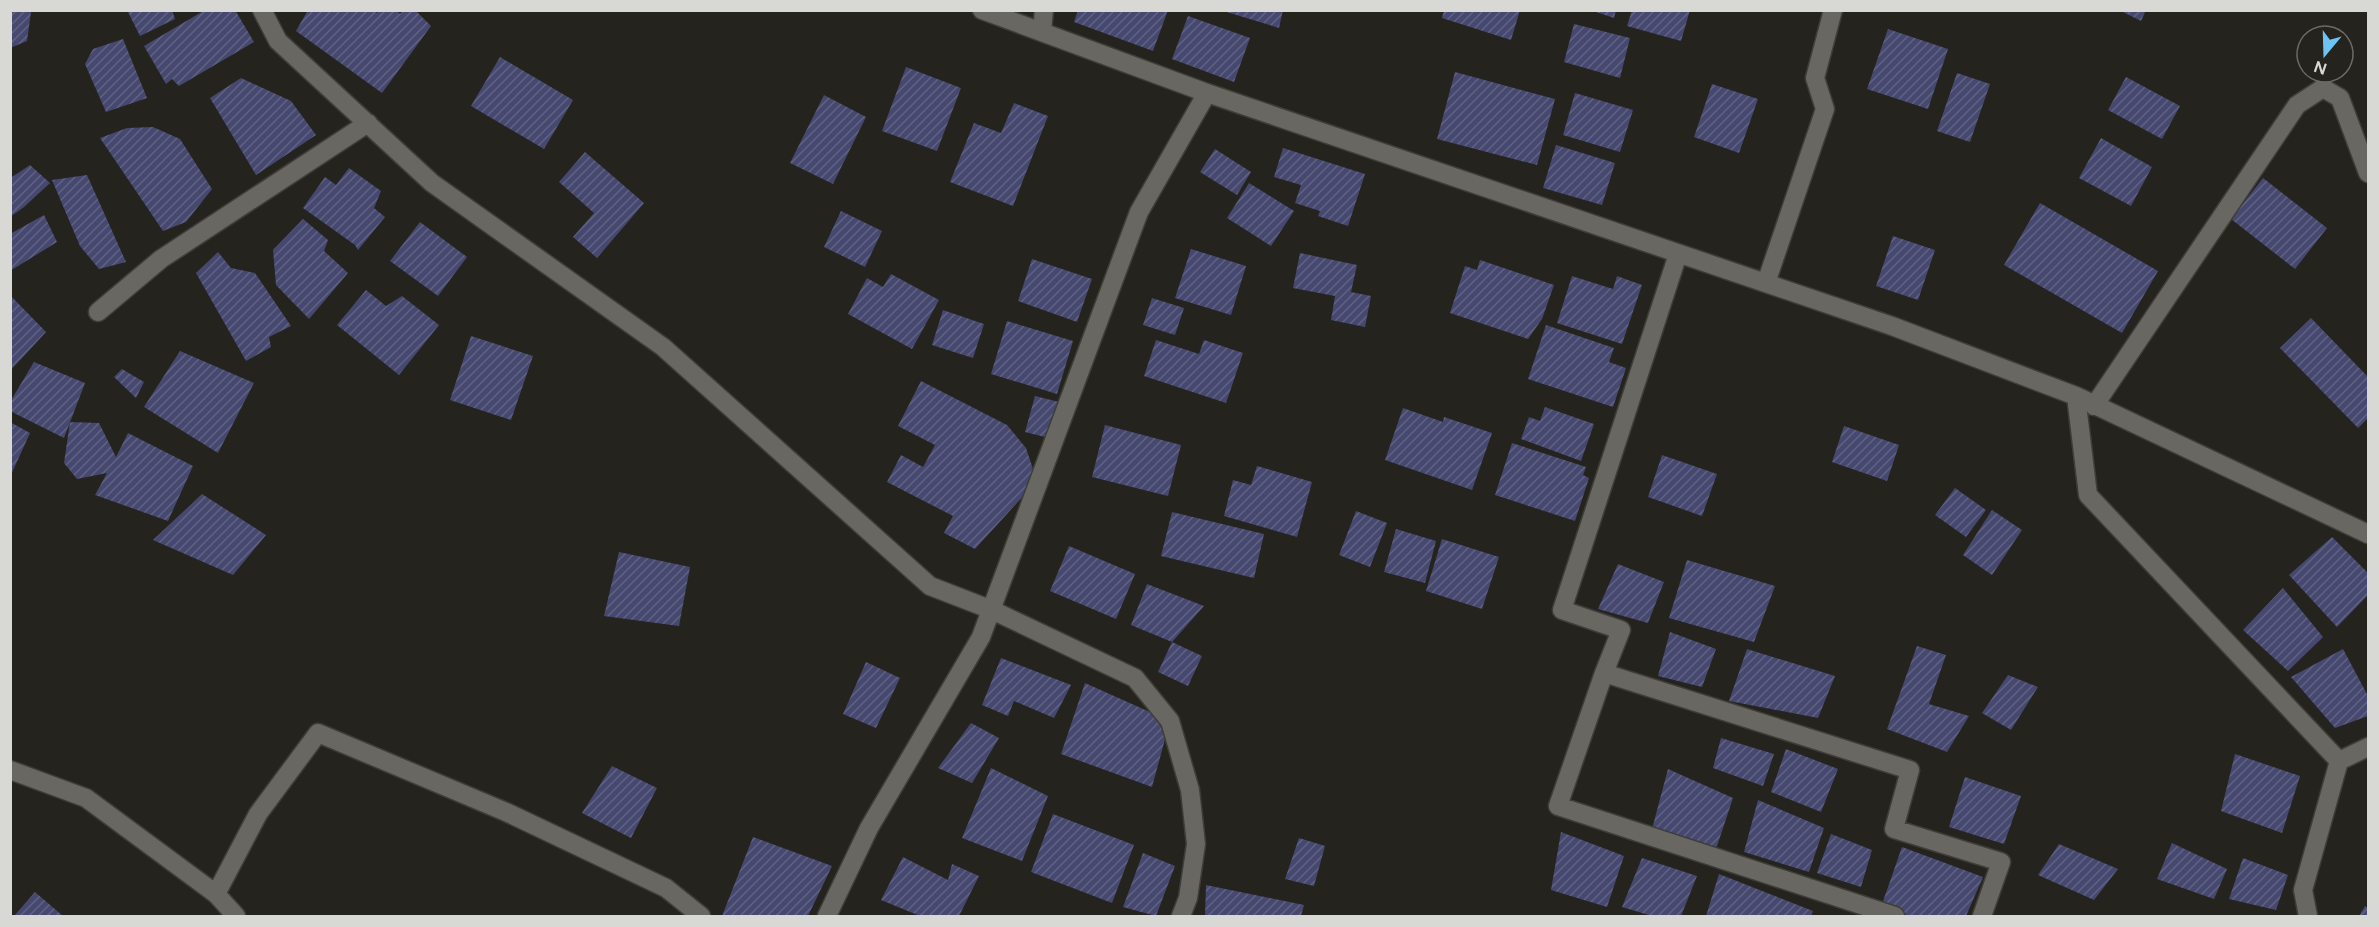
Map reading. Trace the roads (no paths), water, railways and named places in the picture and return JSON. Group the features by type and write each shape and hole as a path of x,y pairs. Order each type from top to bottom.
{"street":[{"path":"262,10 278,41 432,183 663,347 930,586 992,610 1136,678 1170,722 1190,790 1196,844 1188,898 1181,916"},
{"path":"981,10 1207,93 1893,326 2076,396 2368,534"},
{"path":"1042,31 1044,10"},
{"path":"1766,283 1825,109 1815,78 1833,10"},
{"path":"2094,406 2297,105 2323,88 2340,99 2368,173"},
{"path":"827,916 869,828 981,637 1139,212 1207,93"},
{"path":"98,312 162,260 368,123"},
{"path":"1678,254 1562,610 1621,630 1558,806 1895,916"},
{"path":"2076,396 2088,495 2340,761"},
{"path":"1604,673 1910,770 1894,829 2001,862 1982,916"},
{"path":"216,894 258,814 318,733 506,812 666,888 701,916"},
{"path":"2308,916 2303,890 2340,761 2368,747"},
{"path":"14,777 86,798 216,894 236,916"}]}
